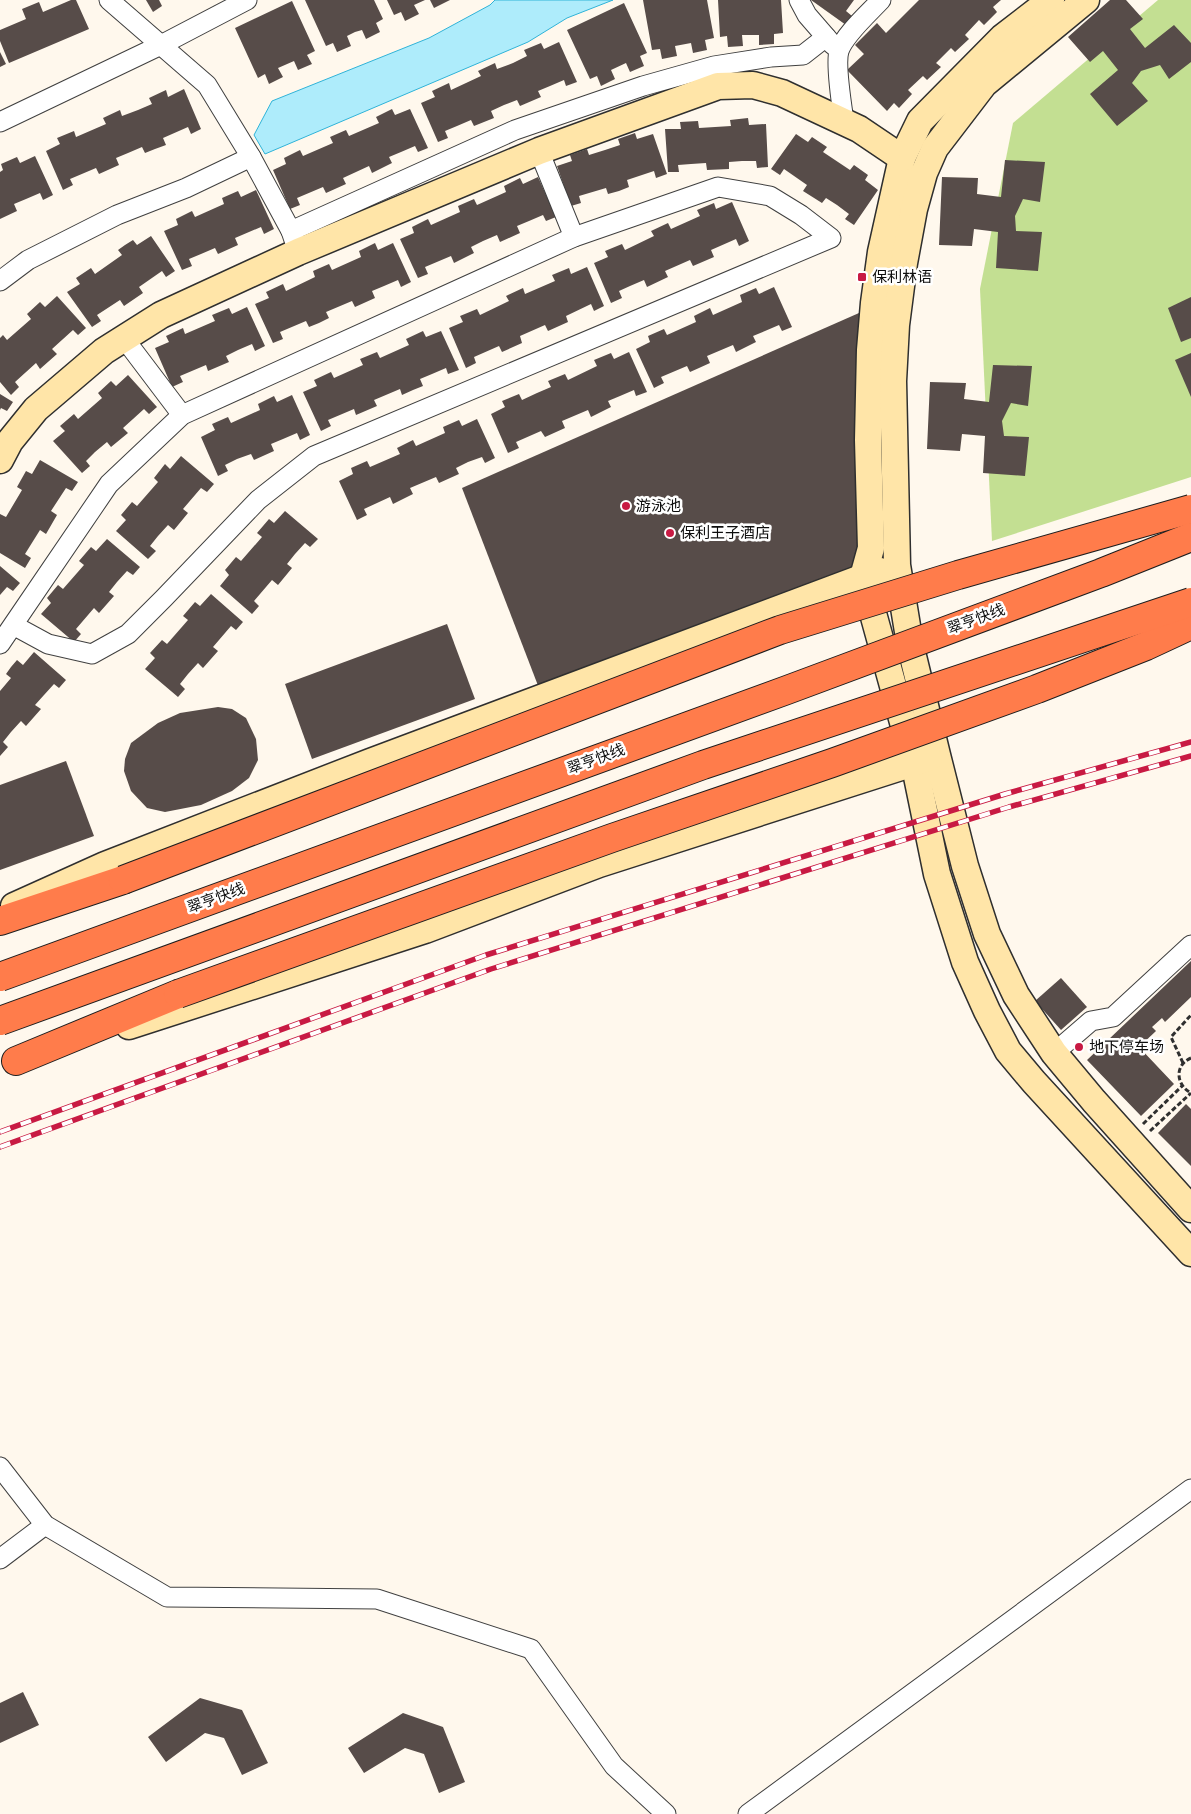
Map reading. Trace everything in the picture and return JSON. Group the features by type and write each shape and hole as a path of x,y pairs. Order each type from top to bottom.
{"highway":[{"path":"0,921 123,880 780,630 958,575 1191,509"},
{"name":"翠亨快线","path":"0,977 787,690 1191,537"},
{"path":"0,1021 703,765 1191,602"},
{"path":"8,1064 178,994 612,838 832,764 1037,689 1146,646 1191,625"}],"street":[{"path":"109,0 208,85 251,157 294,241"},
{"path":"0,122 161,45 247,0"},
{"path":"799,0 807,15 838,52"},
{"path":"844,121 839,86 838,52 850,33 881,0"},
{"path":"1051,0 1003,37 920,121 902,158 881,252 874,303 870,350 868,440 871,548 863,577 965,866 987,934 1016,994 1054,1053 1191,1209"},
{"path":"1086,0 984,84 935,148 924,173 914,209 904,263 896,325 893,381 897,564 926,759 937,874 965,962 1008,1051 1034,1082 1191,1253"},
{"path":"0,460 10,441 36,409 75,374 123,338 294,241 515,130 644,86 714,66 771,57 803,55 826,37"},
{"path":"294,241 718,86 753,85 782,93 859,129 924,173"},
{"path":"539,151 574,237"},
{"path":"0,281 28,260 117,215 186,188 251,157"},
{"path":"0,644 109,484 182,415 574,237 718,187 770,196 801,215 831,238 314,456 258,500 128,634 92,654 48,644 13,625"},
{"path":"123,338 182,415"},
{"path":"0,912 105,865 324,780 897,564"},
{"path":"8,1064 425,930 599,864 926,759"},
{"path":"1054,1053 1091,1021 1113,1017 1191,945"},
{"path":"0,1467 45,1524 167,1597 377,1599 531,1649 614,1766 666,1814"},
{"path":"748,1814 1191,1489"},
{"path":"0,1559 45,1524"}],"path":[{"path":"1183,1063 1171,1037 1191,1015"},
{"path":"1132,1142 1191,1093 1182,1086 1178,1072 1183,1063 1191,1058"},
{"path":"1132,1142 1182,1086"}],"green space":[{"path":"1158,0 1191,0 1191,477 992,541 980,289 1013,123"}],"water":[{"path":"495,0 613,0 567,18 528,42 265,154 254,135 272,101 429,38 490,5"}],"building":[{"path":"71,0 76,0 89,29 9,63 0,41 0,30 26,19 22,9 39,2 43,12"},
{"path":"146,0 159,0 162,6 153,12"},
{"path":"305,0 374,0 383,19 376,23 380,32 366,39 362,30 355,32 347,36 351,46 337,52 333,43 326,46"},
{"path":"387,0 425,0 414,5 419,14 405,21 401,12 394,15"},
{"path":"430,0 450,0 434,8"},
{"path":"643,0 707,0 714,38 705,40 707,50 693,53 691,43 675,46 677,56 662,59 660,49 652,50"},
{"path":"718,0 781,0 783,33 774,34 774,44 759,45 759,35 742,35 743,46 728,47 727,36 720,37"},
{"path":"811,0 854,0 846,11 852,16 846,25"},
{"path":"919,0 1001,0 993,7 997,12 984,25 979,20 965,35 969,39 955,52 951,48 936,63 941,67 927,80 923,76 908,90 912,94 899,108 894,103 887,111 847,70 864,54 855,45 877,23 886,33"},
{"path":"1110,0 1126,0 1143,19 1130,29 1145,48 1174,25 1191,43 1191,62 1169,79 1160,65 1141,71 1132,83 1148,101 1117,126 1090,94 1118,70 1103,51 1090,62 1068,37"},
{"path":"292,1 315,51 307,55 312,64 298,70 294,61 278,68 283,77 269,84 265,74 258,78 235,28"},
{"path":"624,3 647,53 640,56 644,66 630,72 626,63 611,70 615,79 601,86 597,76 590,79 567,30"},
{"path":"559,42 577,82 566,86 564,80 538,91 541,97 520,106 517,100 504,105 491,111 494,118 474,126 471,120 445,131 448,138 438,142 421,103 435,97 432,91 449,83 451,90 481,76 478,71 495,63 497,69 527,56 524,50 541,43 544,49"},
{"path":"0,52 6,64 0,67"},
{"path":"184,89 201,129 191,134 188,127 163,138 166,145 145,153 142,147 116,158 119,165 99,174 96,168 70,179 73,185 63,190 46,151 60,144 57,138 74,131 76,137 106,124 103,118 120,110 122,116 152,104 149,98 166,90 168,97"},
{"path":"392,109 395,115 410,109 428,148 418,152 415,146 389,157 392,163 372,173 369,166 343,178 346,184 326,193 323,187 297,198 300,205 290,209 273,170 286,164 284,158 300,150 303,156 333,143 330,137 346,130 349,136 379,123 376,117"},
{"path":"748,118 749,125 766,124 768,167 757,168 756,161 742,161 729,162 729,169 707,170 706,163 678,165 679,172 668,172 665,129 681,129 680,122 698,121 699,128 731,126 730,120"},
{"path":"635,133 637,139 653,134 667,174 656,178 654,171 627,180 629,187 619,191 608,194 606,188 579,196 581,203 571,206 557,166 572,161 570,155 587,149 589,155 620,145 618,139"},
{"path":"796,134 808,142 812,137 827,147 823,152 850,170 854,165 868,175 865,180 878,190 854,225 845,219 849,214 826,198 822,203 803,191 807,185 784,169 780,175 771,169"},
{"path":"35,156 53,195 43,200 40,193 14,204 17,211 0,219 0,172 3,170 1,164 17,157 20,163"},
{"path":"1005,160 1045,162 1040,202 1023,199 1015,216 1016,231 1042,232 1038,271 996,268 998,232 974,229 972,246 939,245 942,177 978,178 977,194 1001,197"},
{"path":"538,177 556,217 546,221 543,215 517,226 520,233 500,242 497,235 483,241 471,247 474,253 454,263 451,256 425,267 428,274 418,278 400,239 414,233 412,227 428,219 431,225 460,212 458,206 474,199 477,205 506,192 504,186 520,178 523,184"},
{"path":"256,190 274,229 264,234 261,227 235,238 238,245 218,254 215,248 189,259 192,266 182,270 164,231 178,225 176,219 192,211 195,217 224,204 222,198 238,191 241,197"},
{"path":"732,202 749,241 739,246 736,239 711,250 714,257 693,266 690,260 665,271 668,277 647,287 644,280 630,286 619,291 622,298 611,303 594,263 608,257 605,251 622,244 625,250 654,236 651,231 668,223 671,229 700,216 697,210 714,203 716,209"},
{"path":"151,236 175,271 166,277 162,271 139,287 143,293 124,306 120,300 97,315 101,321 92,327 67,292 80,284 76,278 91,268 95,274 122,255 118,250 125,245 133,240 137,245"},
{"path":"375,243 378,250 393,243 411,282 401,287 398,280 372,291 375,298 355,307 352,301 326,312 329,318 309,327 306,321 280,332 283,339 273,343 255,304 269,298 266,292 283,284 286,291 315,277 313,271 329,264 332,270 361,257 359,251"},
{"path":"587,267 604,306 594,311 591,304 566,316 568,322 548,331 545,325 520,336 522,343 502,352 499,346 474,357 476,363 466,368 449,328 463,322 460,316 477,309 480,315 509,301 506,296 523,288 525,294 555,281 552,275 569,268 571,274"},
{"path":"774,287 792,327 782,331 779,325 753,336 756,342 736,352 733,345 707,356 710,363 690,372 687,366 661,377 664,383 654,388 636,349 650,342 648,336 664,329 667,335 696,322 694,316 710,308 713,315 742,302 740,295 756,288 759,294"},
{"path":"57,296 86,328 78,335 73,330 52,349 57,354 40,369 36,363 15,382 19,387 11,395 0,382 0,338 3,335 7,340 31,319 27,314 40,302 45,307"},
{"path":"1191,297 1191,338 1181,342 1168,308"},
{"path":"247,307 265,346 255,351 252,344 238,350 226,356 229,362 208,371 206,365 180,376 183,382 172,387 155,348 169,342 166,336 183,328 185,334 215,321 212,315 229,308 232,314"},
{"name":"保利王子酒店","path":"859,313 863,578 542,696 462,488"},
{"path":"423,331 426,337 441,331 459,370 448,374 446,368 420,379 423,386 402,395 400,389 374,400 377,406 356,415 354,409 328,420 331,426 321,431 303,392 317,386 314,380 331,372 334,378 363,365 360,359 377,352 380,358 409,345 406,339"},
{"path":"629,352 647,392 636,396 634,390 608,401 611,407 591,417 588,410 562,421 565,428 545,437 541,431 516,442 519,448 508,453 491,414 505,407 502,401 519,394 522,400 551,387 548,381 565,374 568,380 597,366 594,360 611,353 614,359"},
{"path":"1191,353 1191,397 1175,360"},
{"path":"993,365 1032,366 1028,406 1011,403 1002,421 1004,436 1029,437 1025,476 983,473 985,436 962,434 960,451 927,449 930,382 966,383 964,399 989,402"},
{"path":"128,375 157,407 149,414 144,409 123,428 128,433 111,447 107,442 95,452 86,461 90,466 82,473 53,441 65,431 60,426 74,414 78,419 102,398 98,393 111,381 116,386"},
{"path":"0,394 13,402 7,411 1,408 0,410"},
{"path":"292,395 310,435 300,440 297,433 271,444 274,451 254,460 251,454 237,459 225,465 228,471 218,476 201,437 215,430 212,424 228,417 231,423 260,410 258,404 274,396 277,402"},
{"path":"477,419 495,458 485,463 482,457 456,468 459,474 439,483 436,477 410,488 413,494 393,504 390,497 364,509 367,515 357,520 339,481 353,474 351,468 367,461 370,467 400,454 397,448 413,440 416,446 445,433 443,427 459,420 462,426"},
{"path":"181,456 214,484 207,492 201,488 183,509 188,513 174,530 168,525 158,536 150,546 156,551 148,559 116,531 126,520 121,515 132,502 137,506 158,482 154,478 165,464 170,469"},
{"path":"40,460 78,482 72,491 66,488 51,511 57,515 46,534 40,530 25,554 31,558 25,568 0,553 0,514 6,517 22,490 17,487 26,471 32,474"},
{"path":"285,511 318,539 310,547 305,543 295,554 287,564 292,568 278,585 272,580 254,601 259,606 252,614 220,586 229,575 225,570 236,557 241,561 262,537 257,533 269,519 274,523"},
{"path":"107,539 140,567 133,575 127,571 117,582 109,592 114,596 99,613 94,608 76,629 81,634 74,642 41,614 51,603 47,598 58,585 63,589 84,565 79,561 91,547 96,551"},
{"path":"0,566 20,583 13,591 7,587 0,595"},
{"path":"211,594 243,622 236,630 231,626 213,647 218,651 203,668 198,663 188,674 180,684 185,689 178,697 145,669 155,658 150,653 162,640 167,644 188,620 183,616 195,602 200,606"},
{"path":"447,624 475,699 312,759 285,684"},
{"path":"34,652 66,680 59,688 54,684 35,705 41,709 26,726 21,721 11,732 3,742 8,747 0,756 0,691 11,678 6,674 17,660 23,665"},
{"path":"218,707 232,709 246,718 256,739 258,760 249,778 232,791 201,805 165,812 147,808 131,791 124,771 125,759 131,743 158,723 180,713"},
{"path":"66,761 94,836 0,870 0,785"},
{"path":"1191,961 1191,997 1165,1022 1162,1018 1152,1027 1156,1031 1139,1047 1174,1084 1141,1116 1087,1060"},
{"path":"1061,978 1087,1007 1061,1030 1035,1001"},
{"path":"1186,1104 1191,1109 1191,1166 1158,1133"},
{"path":"23,1692 39,1725 0,1743 0,1703"},
{"path":"200,1698 242,1710 268,1763 242,1775 224,1738 205,1733 166,1762 148,1737"},
{"path":"403,1713 443,1727 465,1782 439,1793 424,1754 405,1748 364,1773 348,1748"}],"railway":[{"path":"0,1132 486,955 1005,794 1191,742"},
{"path":"0,1147 491,969 1009,807 1191,756"}],"place":[{"name":"保利林语","path":"862,277"},
{"name":"游泳池","path":"626,506"},
{"name":"保利王子酒店","path":"670,533"},
{"name":"地下停车场","path":"1079,1047"}]}
